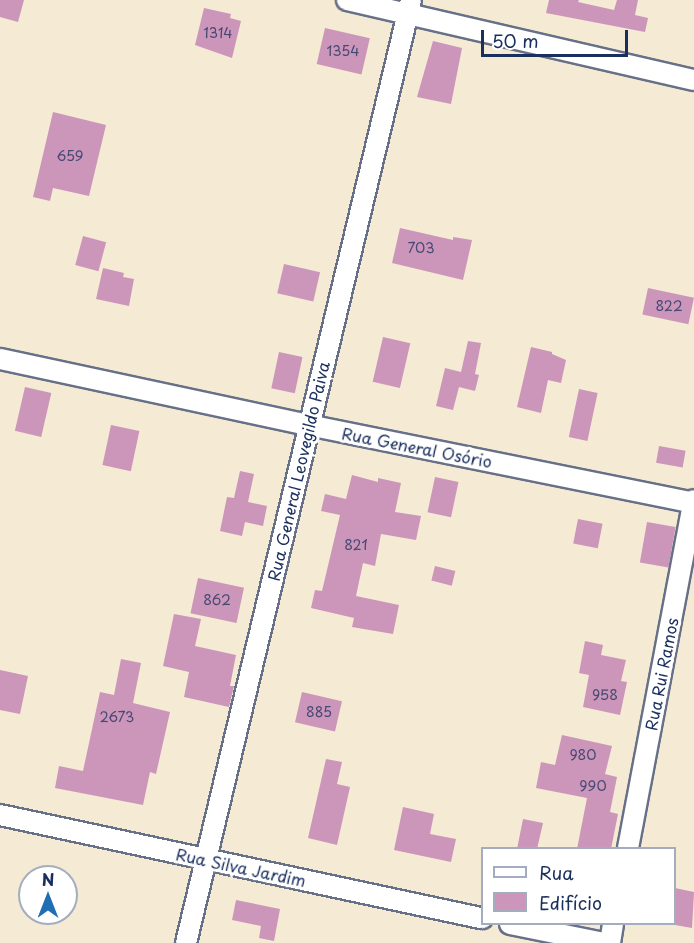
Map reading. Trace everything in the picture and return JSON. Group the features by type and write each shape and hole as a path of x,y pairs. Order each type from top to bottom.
{"street":[{"path":"347,0 409,8 694,80"},
{"name":"Rua General Leovegildo Paiva","path":"186,943 409,8"},
{"name":"Rua General Osório","path":"0,359 308,425 694,502"},
{"name":"Rua Rui Ramos","path":"628,847 694,502"},
{"name":"Rua Silva Jardim","path":"0,815 481,918"},
{"path":"515,925 604,943"},
{"path":"610,943 614,925"}],"building":[{"path":"0,0 24,0 18,22 0,17"},
{"path":"549,0 579,0 578,2 614,10 617,0 638,0 635,15 648,18 645,32 546,13"},
{"path":"204,8 231,14 230,18 241,21 232,58 195,45"},
{"path":"325,28 370,38 361,74 317,64"},
{"path":"433,41 462,48 451,104 417,97"},
{"path":"53,112 106,125 89,196 53,188 50,201 33,197"},
{"path":"400,228 453,240 453,237 472,240 463,280 392,263"},
{"path":"83,236 106,242 98,271 75,265"},
{"path":"284,264 320,272 313,302 277,293"},
{"path":"103,268 124,273 123,277 134,279 129,306 96,299"},
{"path":"648,288 694,298 688,324 642,314"},
{"path":"383,337 410,343 400,388 373,382"},
{"path":"468,341 481,343 475,374 479,375 475,391 459,387 453,410 436,406 445,368 461,372"},
{"path":"531,347 552,352 566,360 561,383 548,380 541,413 517,407"},
{"path":"279,352 302,357 295,393 271,388"},
{"path":"25,387 51,393 41,437 15,431"},
{"path":"579,389 598,393 587,441 569,437"},
{"path":"111,425 139,431 131,471 102,465"},
{"path":"659,446 686,451 683,467 656,463"},
{"path":"240,471 254,474 248,502 267,506 263,526 245,522 242,536 220,531 227,497 234,498"},
{"path":"352,475 378,482 378,478 401,483 395,512 421,516 416,540 381,534 375,566 363,563 356,596 399,605 393,634 352,627 354,618 311,608 315,590 322,591 340,515 321,511 325,494 346,499"},
{"path":"435,477 458,482 451,517 428,512"},
{"path":"578,519 603,524 598,548 573,544"},
{"path":"647,522 676,527 668,567 640,562"},
{"path":"435,566 455,571 452,586 431,581"},
{"path":"198,578 244,588 236,623 191,613"},
{"path":"174,614 201,619 195,646 236,655 230,686 234,686 229,707 184,697 189,672 163,666"},
{"path":"585,641 603,645 601,655 626,660 621,681 627,682 620,715 583,707 589,675 579,673"},
{"path":"121,659 141,663 133,703 170,712 156,774 150,772 143,805 55,788 59,766 83,771 100,692 114,695"},
{"path":"0,670 28,676 20,714 0,710"},
{"path":"302,692 342,701 335,731 295,722"},
{"path":"562,735 612,746 605,774 617,777 610,812 618,814 611,847 577,847 587,798 536,788 541,762 555,765"},
{"path":"326,759 342,762 337,784 350,787 337,845 308,838"},
{"path":"403,807 434,814 430,834 456,839 451,862 394,850"},
{"path":"523,819 543,823 537,847 517,847"},
{"path":"676,888 694,892 692,928 675,925"},
{"path":"236,900 280,909 274,941 259,938 261,926 232,920"}]}
